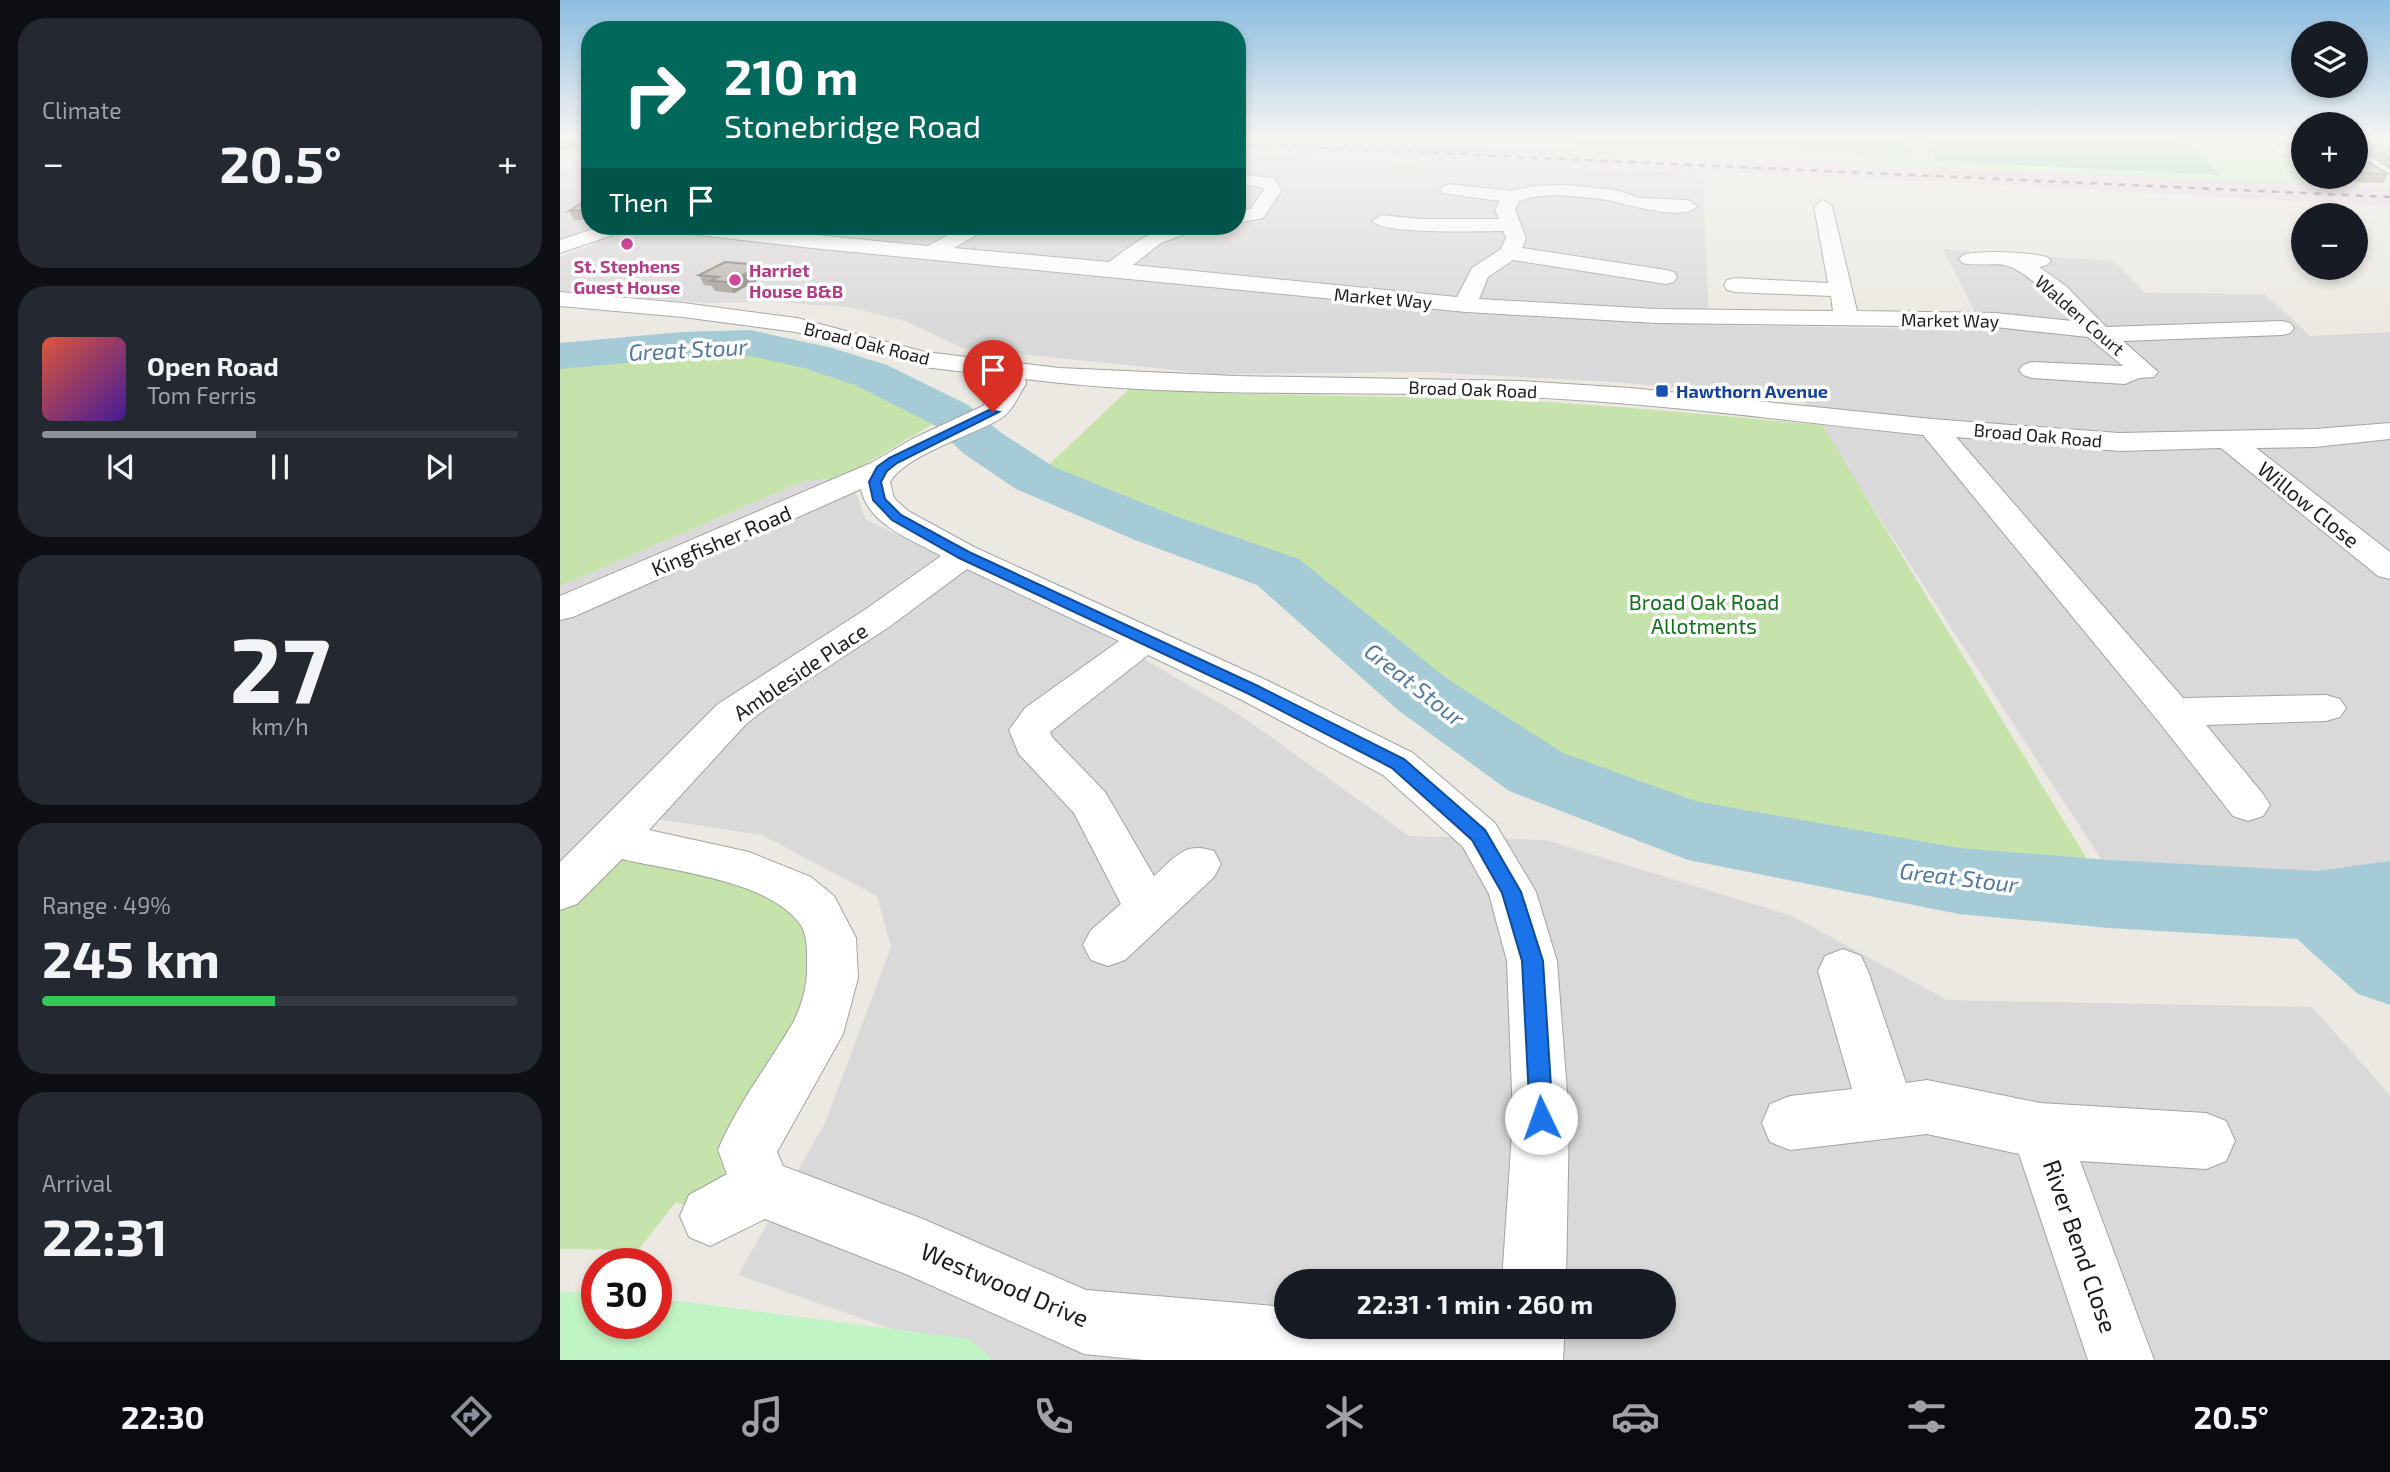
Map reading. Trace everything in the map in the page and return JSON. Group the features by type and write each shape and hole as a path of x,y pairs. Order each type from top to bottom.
{"street":[{"path":"1247,215 1260,202"},
{"path":"1508,202 1505,210 1516,238 1510,253"},
{"path":"1637,202 1688,206"},
{"path":"1823,206 1846,320"},
{"path":"1247,215 1278,215"},
{"path":"1382,222 1418,225 1511,225"},
{"path":"560,247 594,235"},
{"name":"Market Way","path":"743,235 1466,305 1656,316 1995,320 2098,332 2282,328"},
{"path":"811,242 826,235"},
{"path":"933,252 962,235"},
{"path":"1113,269 1154,239 1164,235"},
{"path":"1466,305 1474,280 1483,267 1510,253 1572,255 1615,272 1666,276"},
{"path":"1970,259 2046,261"},
{"name":"Walden Court","path":"2015,260 2058,291 2098,332 2143,370 2125,376 2032,370"},
{"path":"1735,285 1839,290"},
{"name":"Broad Oak Road","path":"560,299 683,310 797,325 924,359 1059,376 1236,384 1521,389 1630,396 1932,427 2119,442 2315,438 2390,431"},
{"path":"994,411 1013,384 1010,371"},
{"name":"Kingfisher Road","path":"560,609 882,469 922,445 1059,376"},
{"path":"1932,427 2174,712 2248,805"},
{"name":"Willow Close","path":"2228,440 2390,569"},
{"path":"882,469 875,482 879,500 914,528 964,555 1296,711 1398,764 1479,835 1511,892 1532,961 1541,1118 1535,1269"},
{"name":"Ambleside Place","path":"560,891 613,840 732,714 876,620 964,555"},
{"path":"1145,640 1039,718 1029,730 1034,744 1090,803 1147,909"},
{"path":"2174,712 2326,709"},
{"name":"Westwood Drive","path":"613,840 749,870 794,890 817,910 831,938 833,978 816,1034 772,1102 747,1150 736,1202 923,1250 1084,1322 1510,1360"},
{"path":"1108,945 1198,864"},
{"path":"1843,971 1887,1111"},
{"name":"River Bend Close","path":"1790,1123 1927,1107 2040,1131 2206,1141"},
{"name":"River Bend Close","path":"2040,1131 2121,1360"},
{"path":"1530,1360 1531,1339"}],"shaded area":[{"path":"560,202 581,202 581,235 1246,235 1246,202 1704,202 1709,325 1984,330 1943,249 2114,261 2145,293 2265,294 2310,336 2390,332 2390,875 2325,885 2112,876 1804,401 1616,382 1427,372 1213,374 963,348 905,321 848,307 770,302 708,303 560,292 560,257 594,244 560,241"},
{"path":"2324,202 2390,202 2390,206"},
{"path":"854,477 854,489 866,520 1038,597 1243,717 1409,836 1545,840 1792,916 1947,1000 2312,1007 2390,1095 2390,1360 980,1360 738,1275 825,1123 891,947 877,896 762,835 636,816 560,886 560,586 804,481"}],"green space":[{"path":"719,351 768,353 833,370 938,421 857,469 854,477 804,481 560,586 560,364"},
{"name":"Broad Oak Road Allotments","path":"1129,389 1526,401 1822,425 2098,877 1945,867 1843,852 1694,819 1543,765 1427,689 1281,569 1039,474"},
{"path":"613,840 749,870 831,938 710,1216 676,1202 640,1248 560,1249 560,891"},
{"path":"560,1291 581,1293 581,1339 672,1339 672,1300 969,1339 993,1360 560,1360"}],"building":[{"path":"581,203 581,210 569,211"},
{"path":"725,262 762,265 729,282 710,281 718,277 699,275"}],"waterway":[{"name":"Great Stour","path":"560,356 682,345 750,343 816,357 871,375 951,415 982,443 1035,478 1155,528 1278,572 1422,694 1536,772 1688,830 1959,881 2109,894 2317,906"},
{"name":"Great Stour","path":"2317,906 2390,895"},
{"name":"Great Stour","path":"2317,906 2390,967"}],"place":[{"name":"St. Stephens Guest House","path":"627,244"},
{"name":"Harriet House B&B","path":"735,280"},
{"name":"Hawthorn Avenue","path":"1662,391"}],"route":[{"path":"993,412 893,460 882,469 875,482 879,500 897,518 964,555 1012,575 1252,689 1398,764 1429,794 1479,835 1511,892 1532,961 1541,1118"}]}
